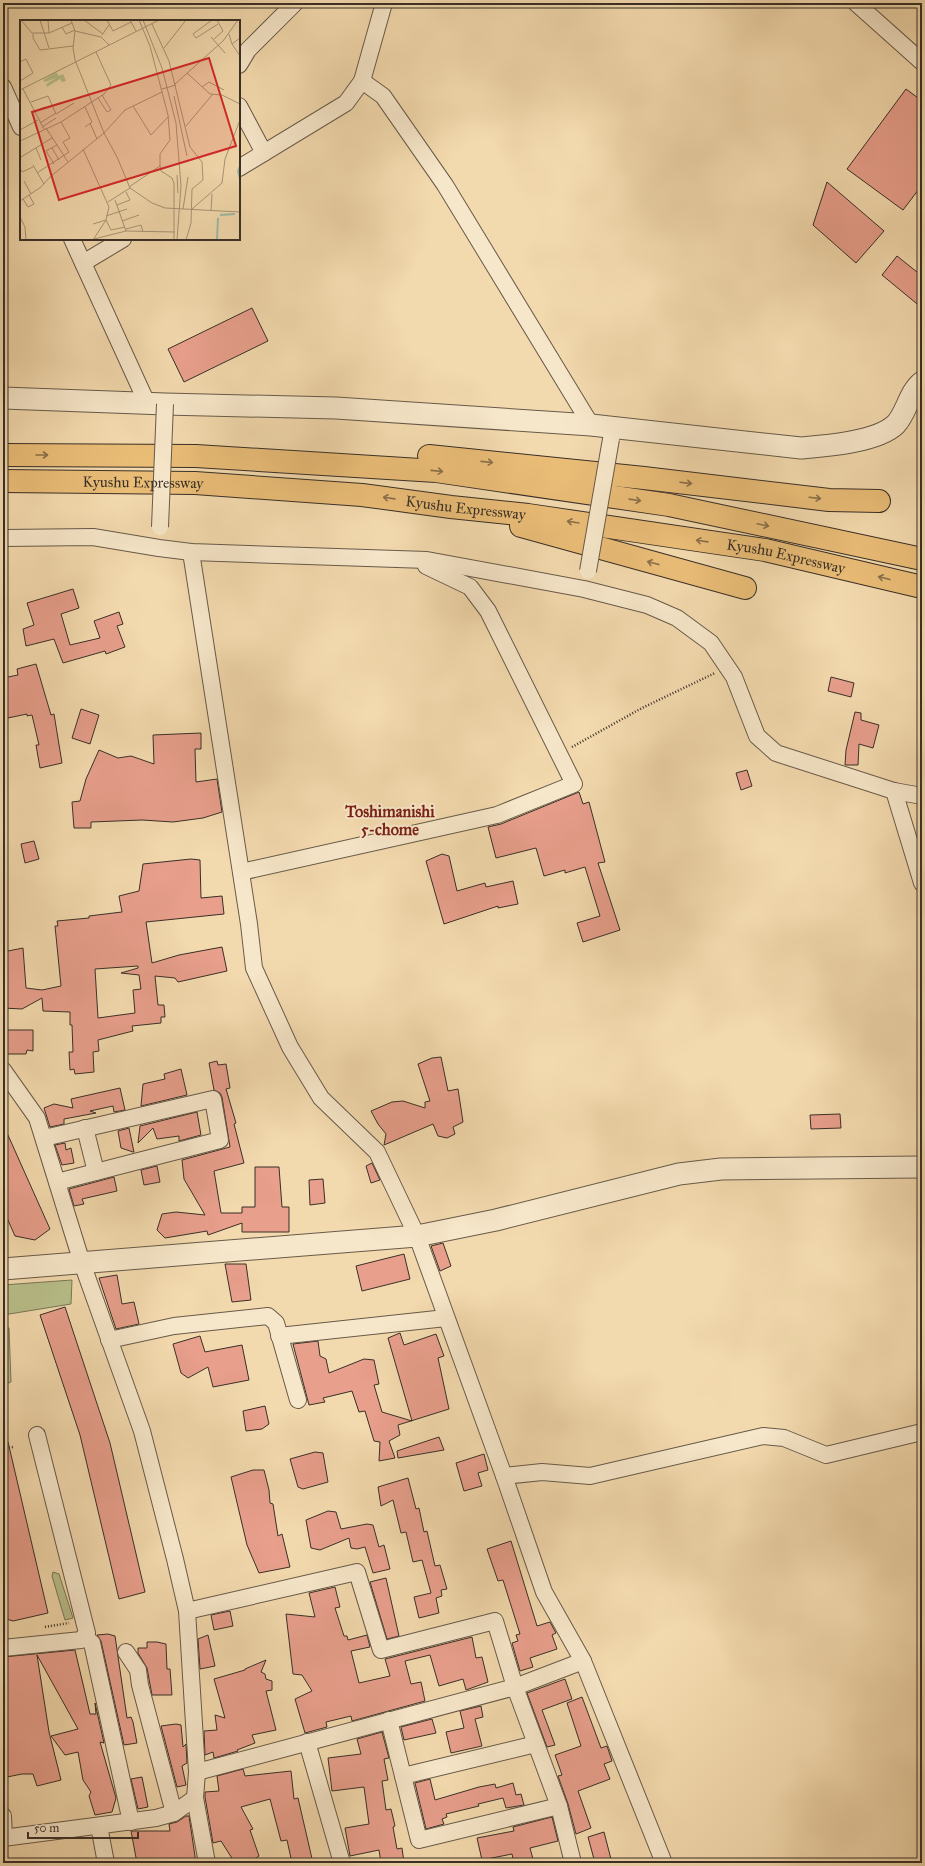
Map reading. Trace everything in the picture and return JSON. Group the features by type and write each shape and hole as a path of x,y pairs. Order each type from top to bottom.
{"highway":[{"name":"Kyushu Expressway","path":"3,455 196,456 436,471 669,505 922,559"},
{"path":"196,456 438,456 829,500 879,501"},
{"name":"Kyushu Expressway","path":"3,481 195,482 362,495 528,516 765,550 922,587"},
{"path":"451,507 745,588"}],"street":[{"path":"240,63 248,50 296,3"},
{"path":"240,167 346,103 362,81 384,3"},
{"path":"856,3 922,62"},
{"path":"362,81 383,96 445,185 591,425"},
{"path":"3,87 20,125"},
{"path":"240,108 264,153"},
{"path":"72,240 156,403 160,527 159,548"},
{"path":"83,263 121,240"},
{"path":"3,398 336,408 591,425 612,434 801,448 828,446 856,441 882,433 896,424 912,395 922,382"},
{"path":"584,588 612,434"},
{"path":"3,538 93,538 191,552 427,560 584,588 647,605 677,618 711,643 734,677 757,736 776,753 894,791 922,796"},
{"path":"191,552 241,872 254,968 290,1047 321,1098 377,1152 417,1236 504,1476 544,1592 582,1661 664,1863"},
{"path":"241,872 497,815 574,784 488,611 470,587 414,559"},
{"path":"894,791 922,883"},
{"path":"3,1070 38,1118 82,1263 142,1431 187,1611 197,1772 195,1798 207,1863"},
{"path":"44,1138 214,1099 220,1140 57,1182"},
{"path":"85,1128 96,1172"},
{"path":"3,1269 417,1236 496,1220 679,1174 721,1169 922,1166"},
{"path":"109,1340 174,1326 268,1316 276,1323 298,1400"},
{"path":"279,1336 446,1318"},
{"path":"504,1476 542,1472 590,1476 763,1436 784,1438 826,1455 922,1432"},
{"path":"3,1648 81,1640 87,1633 37,1435"},
{"path":"187,1611 357,1572 381,1650 494,1621 515,1686 559,1806 573,1863"},
{"path":"84,1637 92,1643 131,1822"},
{"path":"126,1652 138,1670 140,1685 174,1813"},
{"path":"197,1772 515,1686 582,1661"},
{"path":"389,1720 419,1840 559,1806"},
{"path":"307,1742 342,1863"},
{"path":"403,1776 536,1744"},
{"path":"3,1816 4,1838 131,1822 174,1813 195,1798"},
{"path":"99,1826 106,1863"}],"path":[{"path":"559,754 642,708 727,667"},
{"path":"3,1449 13,1447"}],"green space":[{"path":"72,1280 71,1304 3,1315 3,1285"},
{"path":"3,1328 9,1328 11,1382 3,1385"},
{"path":"53,1572 59,1574 73,1618 65,1620 52,1576"}],"building":[{"path":"906,89 922,101 922,185 903,210 847,169"},
{"path":"827,182 884,231 856,263 813,225"},
{"path":"897,256 922,276 922,308 882,275"},
{"path":"252,308 268,341 184,382 168,349"},
{"path":"73,589 79,608 61,614 70,645 100,638 94,621 119,612 123,624 117,626 125,647 106,654 105,651 63,663 54,639 26,646 23,629 34,625 27,603"},
{"path":"36,664 51,715 54,714 62,763 40,768 36,745 39,745 32,715 27,716 27,714 3,719 3,678 18,675 17,669"},
{"path":"831,677 854,683 851,697 828,691"},
{"path":"81,709 99,715 90,744 72,738"},
{"path":"855,712 861,713 861,720 879,725 873,748 859,744 858,765 845,765 846,750"},
{"path":"201,733 201,749 195,749 196,782 217,779 222,812 203,818 173,822 142,820 91,822 91,828 74,828 72,802 80,801 86,779 99,750 118,758 131,756 154,764 153,735"},
{"path":"747,770 752,786 741,790 736,773"},
{"path":"579,792 583,804 589,802 605,862 598,863 620,930 583,942 577,923 600,916 585,867 565,873 565,870 544,876 536,848 496,858 488,827 501,824"},
{"path":"34,841 39,859 25,863 21,844"},
{"path":"442,854 449,856 457,891 485,883 486,887 513,881 518,904 498,908 498,906 444,924 426,861"},
{"path":"191,859 200,860 201,898 222,896 224,914 146,922 152,963 179,955 222,947 227,971 178,982 175,978 155,976 158,1005 164,1005 165,1017 161,1017 161,1023 132,1026 133,1031 98,1040 99,1051 93,1052 94,1072 75,1074 74,1069 70,1070 69,1052 73,1052 70,1012 43,1011 42,998 22,1009 3,1008 6,980 3,980 3,952 23,948 26,988 42,990 61,986 55,926 58,926 57,921 89,918 89,916 122,912 119,896 139,891 143,864","holes":["138,966 138,968 121,973 139,975 141,989 133,990 135,1013 98,1018 95,969"]},
{"path":"3,1030 33,1030 33,1051 27,1050 26,1054 7,1054 7,1051 3,1051"},
{"path":"441,1057 448,1091 458,1089 463,1122 453,1127 455,1134 447,1138 438,1136 433,1124 384,1145 386,1134 378,1124 371,1111 392,1102 403,1101 425,1108 425,1102 430,1101 418,1064 432,1058"},
{"path":"217,1061 218,1065 226,1064 230,1088 226,1089 236,1123 234,1124 244,1163 214,1171 221,1213 242,1213 242,1207 255,1207 255,1167 279,1167 282,1207 289,1207 289,1232 242,1232 242,1223 208,1235 207,1231 165,1238 157,1230 162,1214 176,1212 205,1215 184,1179 182,1160 230,1147 222,1097 220,1093 214,1090 209,1063"},
{"path":"181,1069 187,1095 141,1106 143,1084 165,1079 164,1074"},
{"path":"120,1088 125,1110 114,1112 113,1106 90,1111 96,1113 64,1119 64,1124 50,1127 44,1108 54,1104 73,1108 71,1099"},
{"path":"197,1112 201,1135 179,1141 179,1136 157,1139 153,1128 138,1143 140,1126"},
{"path":"840,1114 841,1128 811,1129 810,1115"},
{"path":"3,1124 50,1229 35,1240 15,1236 3,1209"},
{"path":"129,1128 134,1152 121,1148 118,1131"},
{"path":"65,1143 66,1150 71,1148 74,1163 62,1165 55,1145"},
{"path":"372,1163 380,1180 371,1183 366,1166"},
{"path":"157,1166 160,1182 144,1185 141,1170"},
{"path":"114,1177 117,1191 82,1199 84,1204 74,1206 69,1189"},
{"path":"323,1179 325,1203 310,1205 309,1180"},
{"path":"443,1243 451,1266 440,1271 431,1246"},
{"path":"404,1254 410,1279 362,1291 356,1266"},
{"path":"225,1264 246,1264 251,1300 232,1302"},
{"path":"117,1275 122,1304 134,1302 139,1324 116,1329 99,1278"},
{"path":"65,1307 110,1443 145,1592 119,1599 80,1435 40,1315"},
{"path":"400,1333 404,1345 436,1334 444,1356 438,1358 449,1409 412,1421 388,1338"},
{"path":"200,1336 205,1352 242,1345 249,1380 213,1387 208,1367 188,1378 181,1373 173,1344"},
{"path":"318,1341 320,1356 326,1359 329,1373 364,1359 374,1360 379,1384 374,1385 382,1412 411,1421 398,1425 400,1435 389,1441 395,1458 379,1461 380,1442 374,1441 365,1411 359,1412 352,1391 323,1398 325,1402 309,1405 293,1344"},
{"path":"265,1406 269,1424 262,1429 246,1431 243,1411"},
{"path":"439,1437 444,1450 398,1458 397,1451"},
{"path":"8,1442 48,1613 13,1621 3,1618 3,1443"},
{"path":"315,1452 323,1453 328,1482 303,1489 298,1487 290,1459"},
{"path":"484,1454 488,1470 478,1473 482,1486 464,1491 456,1463"},
{"path":"253,1470 264,1470 269,1490 270,1503 273,1504 278,1536 282,1534 290,1567 259,1573 247,1545 231,1477"},
{"path":"408,1478 416,1509 419,1508 424,1532 427,1531 435,1566 440,1565 447,1589 441,1590 442,1596 436,1598 439,1613 419,1618 414,1597 431,1593 422,1560 413,1562 406,1532 401,1533 393,1500 381,1506 378,1487"},
{"path":"328,1511 336,1512 341,1529 367,1524 373,1525 379,1547 384,1545 390,1569 373,1573 365,1547 357,1549 351,1548 349,1538 320,1550 311,1548 306,1520"},
{"path":"511,1541 537,1626 550,1622 556,1633 552,1635 557,1649 530,1658 533,1667 520,1671 512,1643 518,1641 516,1635 520,1634 503,1580 498,1581 487,1549"},
{"path":"386,1578 399,1636 387,1639 370,1582"},
{"path":"335,1587 340,1607 335,1608 344,1636 347,1636 348,1640 367,1635 370,1647 351,1651 359,1683 390,1676 385,1659 472,1637 476,1658 482,1657 488,1682 466,1690 463,1679 439,1686 430,1655 405,1661 411,1684 421,1682 425,1701 352,1721 351,1716 326,1722 327,1727 305,1733 295,1699 312,1691 302,1675 293,1674 286,1614 315,1617 309,1593"},
{"path":"230,1611 233,1626 214,1630 211,1615"},
{"path":"108,1634 115,1636 127,1718 131,1717 133,1722 137,1743 124,1745 101,1641 97,1635"},
{"path":"208,1635 215,1666 200,1669 198,1639"},
{"path":"147,1642 166,1644 167,1669 170,1669 172,1695 152,1695 147,1668 138,1653 138,1648 147,1648"},
{"path":"75,1650 90,1714 96,1714 95,1703 104,1743 100,1742 116,1798 112,1812 95,1815 89,1796 91,1792 83,1780 78,1752 65,1755 51,1736 78,1729 37,1655 49,1732 61,1780 37,1786 33,1774 22,1774 7,1777 3,1752 3,1657"},
{"path":"266,1660 261,1672 265,1674 266,1679 272,1681 272,1690 266,1691 276,1730 252,1735 255,1743 237,1750 238,1751 214,1758 213,1752 205,1755 204,1731 217,1730 215,1715 225,1718 214,1679 245,1670"},
{"path":"565,1679 572,1699 542,1710 555,1745 547,1747 527,1693"},
{"path":"582,1697 601,1748 607,1746 612,1761 604,1764 610,1779 578,1791 591,1828 576,1834 568,1804 558,1776 562,1775 555,1755 581,1746 567,1703"},
{"path":"481,1706 483,1717 475,1719 482,1746 451,1753 446,1732 464,1728 460,1711"},
{"path":"432,1719 436,1733 404,1740 401,1727"},
{"path":"176,1724 181,1725 183,1747 186,1744 187,1763 182,1766 186,1785 177,1787 161,1726"},
{"path":"382,1732 389,1758 384,1759 388,1780 382,1781 386,1810 391,1809 395,1826 393,1827 397,1849 402,1848 404,1863 381,1863 379,1850 350,1856 345,1828 369,1824 364,1787 332,1791 328,1758 361,1754 357,1739"},
{"path":"243,1769 245,1776 291,1771 294,1799 298,1798 313,1863 292,1863 287,1840 281,1841 270,1799 241,1807 253,1829 250,1830 259,1856 249,1863 235,1863 221,1841 213,1843 205,1792 219,1791 217,1776"},
{"path":"142,1777 148,1807 138,1809 131,1779"},
{"path":"430,1779 435,1800 479,1787 495,1784 496,1788 513,1783 516,1795 521,1794 524,1805 506,1808 503,1798 478,1804 479,1806 446,1814 447,1817 442,1819 444,1824 426,1829 415,1783"},
{"path":"186,1816 189,1816 196,1863 137,1863 131,1831 170,1831 169,1824 177,1822"},
{"path":"552,1817 558,1841 530,1848 534,1863 514,1863 512,1854 482,1860 477,1838 514,1831 513,1827"},
{"path":"604,1832 612,1863 595,1863 588,1837"}],"district":[{"name":"Toshimanishi 5-chome","path":"390,820"}]}
